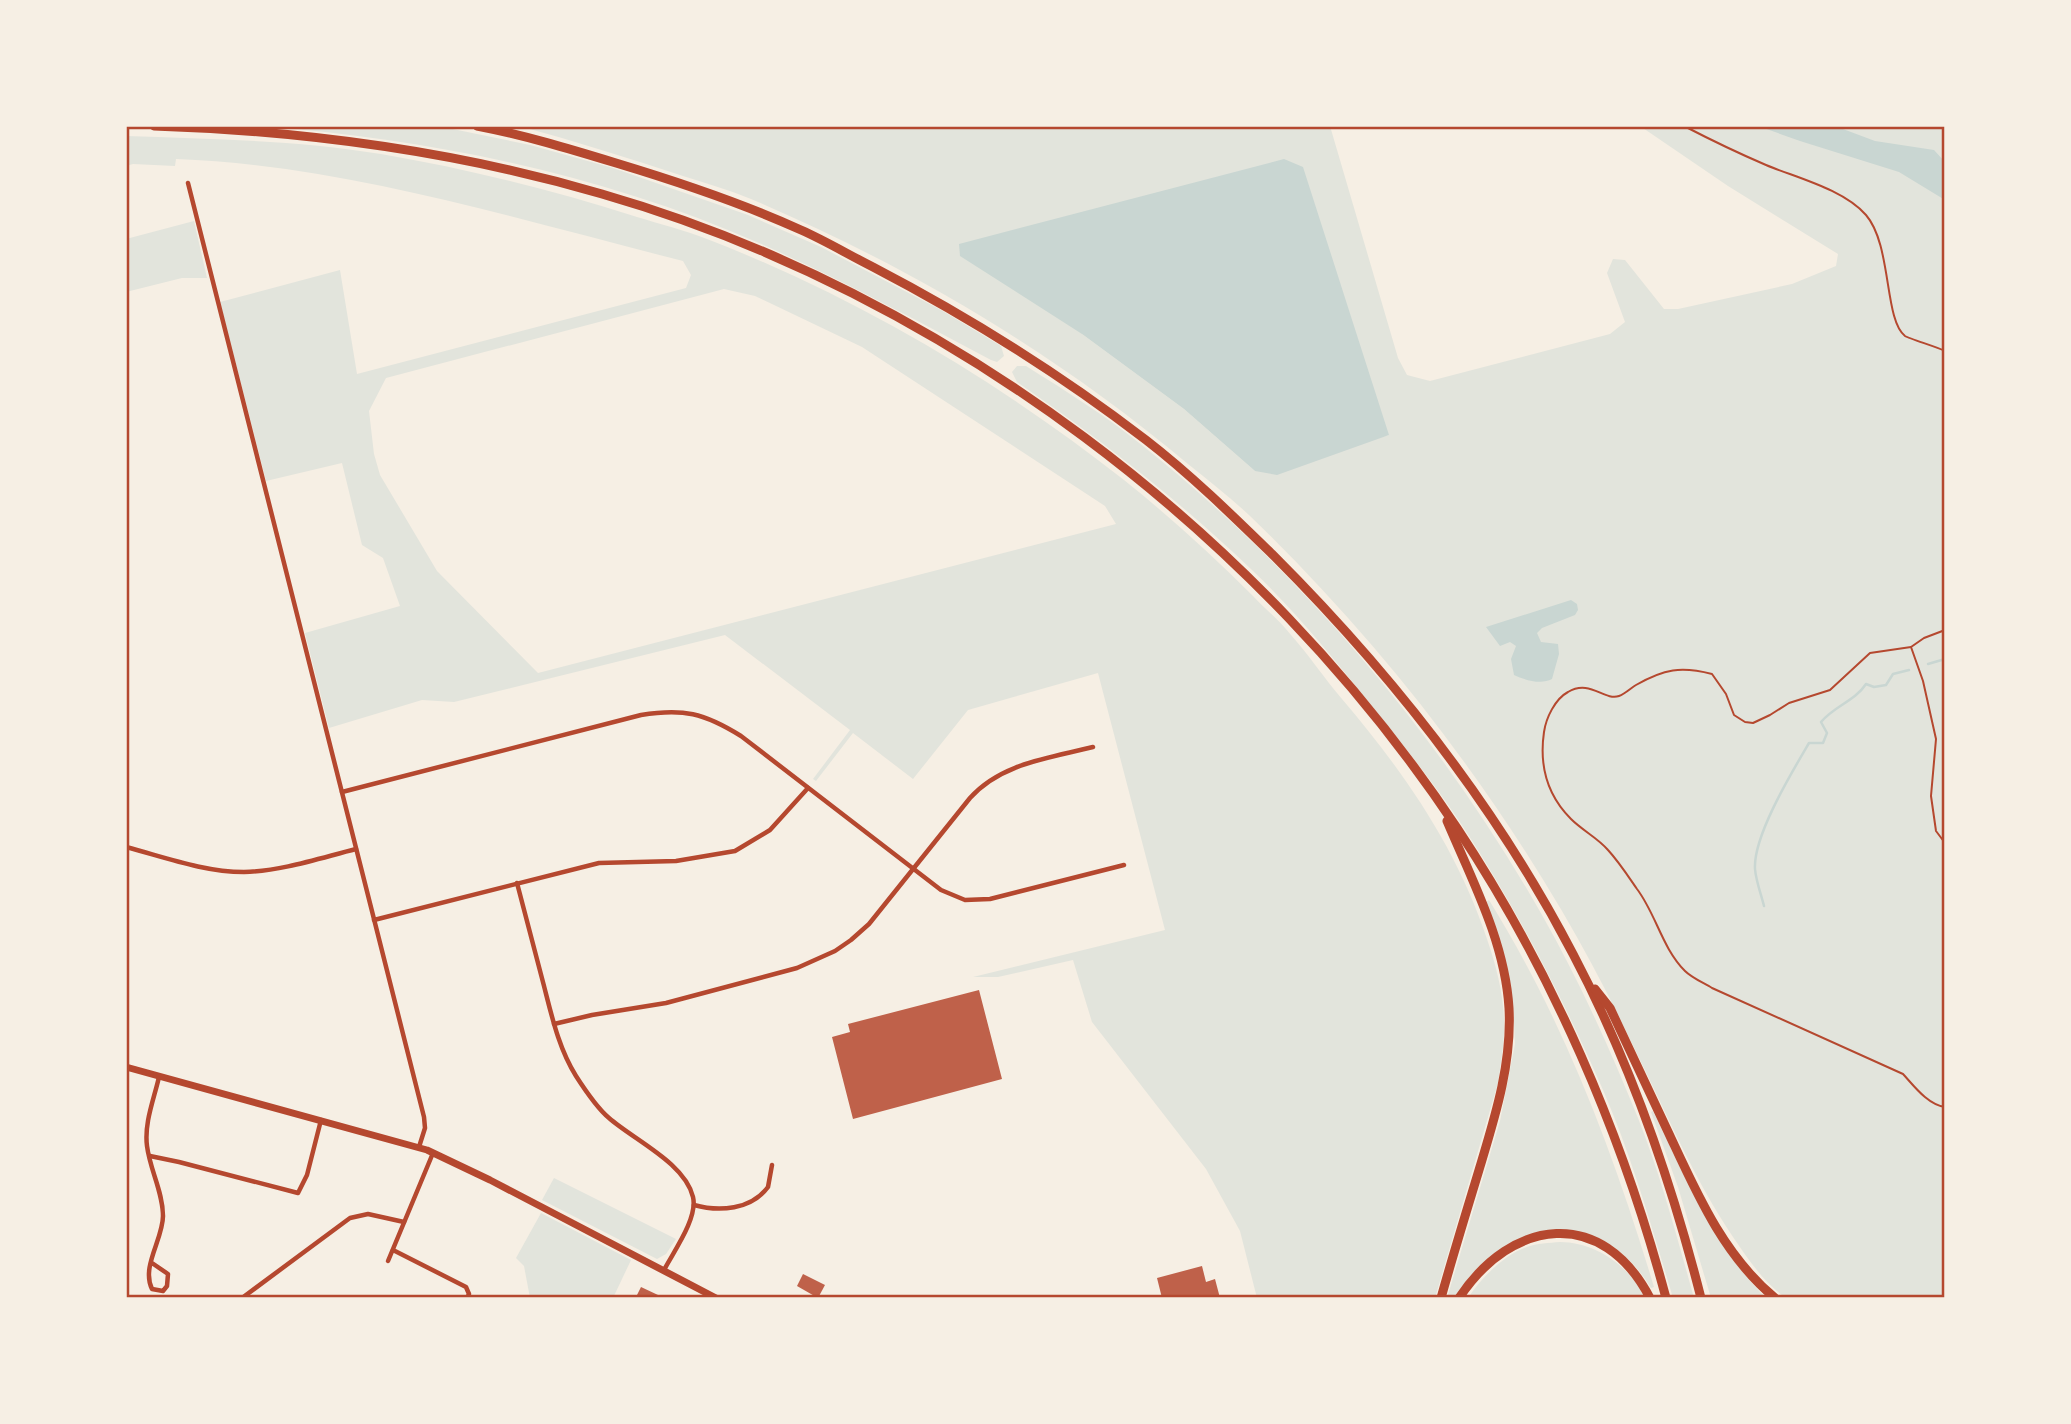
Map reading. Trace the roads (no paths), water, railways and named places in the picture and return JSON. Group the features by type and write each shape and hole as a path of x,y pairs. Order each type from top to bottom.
{"highway":[{"path":"154,126 258,131 364,142 436,153 605,194 682,220 805,271 897,317 1011,386 1078,433 1170,505 1260,588 1320,653 1386,733 1441,806 1515,925 1574,1040 1623,1160 1666,1298"},
{"path":"477,126 660,176 732,201 803,231 960,314 1018,350 1148,441 1237,520 1308,591 1415,711 1498,826 1538,891 1583,974 1634,1089 1657,1149 1701,1298"},
{"path":"1441,806 1491,927 1508,1006 1504,1084 1441,1298"},
{"path":"1583,974 1610,1008 1719,1232 1739,1261 1775,1298"},
{"path":"1459,1298 1486,1264 1511,1246 1532,1238 1564,1234 1593,1240 1616,1253 1635,1272 1650,1298"}],"main road":[{"path":"126,1067 433,1153 716,1298"}],"street":[{"path":"188,183 424,1117 425,1128 419,1148"},
{"path":"342,792 641,715 682,711 712,719 741,736 941,890 965,900 990,899 1124,865"},
{"path":"554,1024 666,1003 817,961 851,940 869,924 970,798 989,779 1013,768 1093,747"},
{"path":"374,920 599,863 676,861 735,851 770,830 808,788"},
{"path":"126,847 201,866 242,872 282,867 356,849"},
{"path":"517,883 554,1024 563,1051 576,1076 606,1116 680,1173 690,1189 694,1205 689,1223 664,1270"},
{"path":"152,1263 168,1274 167,1286 163,1291 155,1291 150,1287 152,1263 163,1216 146,1128 160,1076"},
{"path":"150,1156 298,1193 307,1175 321,1120"},
{"path":"388,1261 433,1153"},
{"path":"694,1205 717,1209 747,1204 768,1187 772,1165"},
{"path":"242,1298 350,1218 368,1214 404,1222"},
{"path":"393,1250 466,1287 469,1294 467,1298"}],"waterway":[{"path":"1928,664 1945,659"},
{"path":"1764,906 1755,869 1760,839 1775,804 1809,743 1823,743 1827,733 1821,722 1866,684 1874,687 1886,685 1893,674 1909,670"}]}
